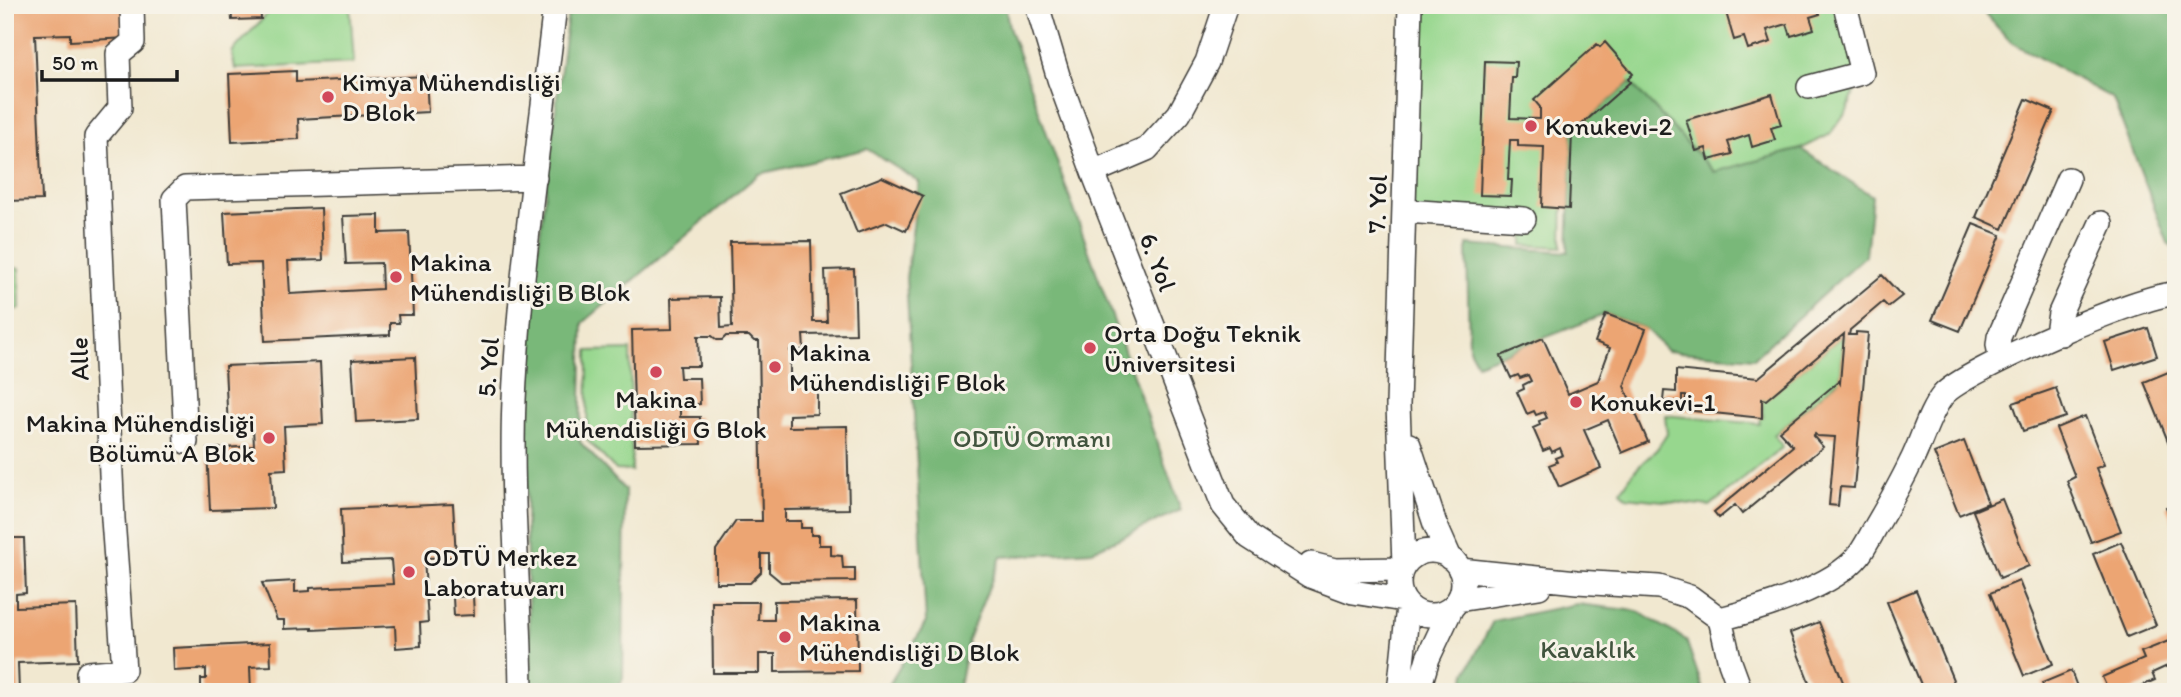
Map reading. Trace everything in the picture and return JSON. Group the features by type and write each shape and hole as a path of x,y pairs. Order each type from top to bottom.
{"street":[{"name":"Alle","path":"89,692 88,673 124,670 113,519 96,137 120,108 118,54 133,42 131,5"},
{"name":"5. Yol","path":"521,692 514,402 521,298 555,5"},
{"name":"6. Yol","path":"1037,5 1059,79 1223,505 1249,537 1310,576 1353,592 1406,603"},
{"path":"1094,172 1147,149 1179,114 1207,62 1226,5"},
{"path":"1809,87 1862,73 1845,5"},
{"name":"7. Yol","path":"1399,692 1406,603 1398,584 1403,567 1398,405 1405,211 1405,11"},
{"path":"186,442 174,199 185,188 535,178"},
{"path":"2001,360 1999,337 2068,179"},
{"path":"1405,211 1524,219"},
{"path":"2061,334 2058,326 2060,313 2101,223"},
{"path":"1720,619 1757,610 1836,576 1858,556 1895,495 1932,414 1952,387 1972,374 2061,334 2153,297 2176,294"},
{"name":"7. Yol","path":"1398,405 1435,524 1463,580 1455,603 1428,658 1418,692"},
{"path":"1403,567 1412,557 1431,551 1441,553 1455,564 1577,582 1658,587 1690,597 1720,619 1730,662 1741,692"},
{"name":"6. Yol","path":"1277,556 1335,570 1403,567"},
{"path":"1406,603 1423,614 1433,615 1443,613 1455,603 1577,582"}],"green space":[{"path":"268,5 350,5 354,63 235,69 232,52 268,13"},
{"name":"ODTÜ Ormanı","path":"569,5 1005,5 1009,27 1181,510 1092,551 1001,557 968,639 958,692 885,692 926,622 906,278 919,182 867,149 759,174 583,323 580,442 625,490 623,678 617,692 531,692 526,528 529,320"},
{"path":"1410,5 1845,5 1862,73 1847,111 1829,135 1801,149 1714,172 1630,82 1564,130 1562,247 1523,245 1524,220 1405,211"},
{"path":"1977,5 2176,5 2176,249 2168,243 2113,99 2011,42"},
{"path":"1630,82 1714,172 1801,149 1872,196 1866,255 1754,358 1667,351 1646,329 1606,314 1477,364 1469,349 1467,245 1568,252 1572,133"},
{"path":"5,268 19,268 20,309 5,310"},
{"path":"1844,334 1840,383 1838,381 1774,435 1783,447 1710,506 1626,497 1621,491 1635,470 1657,449 1667,434 1665,415 1759,424 1760,417 1763,417 1762,399 1766,399"},
{"path":"630,350 632,471 616,470 587,440 588,351"},
{"name":"Kavaklık","path":"1577,604 1637,611 1686,640 1704,692 1463,692 1466,673 1493,621"}],"building":[{"path":"5,5 127,5 128,38 70,41 70,34 35,35 42,200 5,201"},
{"path":"231,5 260,5 261,19 232,20"},
{"path":"1738,5 1817,5 1820,14 1810,17 1814,29 1791,36 1787,24 1767,30 1771,42 1748,49 1744,37 1734,40 1725,9"},
{"name":"Konukevi-2","path":"1605,42 1633,74 1628,79 1630,82 1572,133 1569,209 1542,207 1544,147 1518,146 1518,140 1510,140 1508,180 1512,180 1511,196 1480,195 1485,61 1516,62 1515,78 1512,78 1510,118 1540,119 1540,107 1534,100 1597,44 1600,47"},
{"name":"Kimya Mühendisliği D Blok","path":"296,71 296,82 426,76 428,112 298,119 299,139 232,142 229,74"},
{"path":"1772,94 1781,125 1771,128 1775,140 1752,147 1749,135 1728,142 1732,154 1709,160 1706,148 1696,151 1686,120"},
{"path":"2026,99 2054,111 2003,229 1976,217"},
{"path":"882,177 923,196 906,231 887,222 857,233 841,193"},
{"name":"Makina Mühendisliği B Blok","path":"321,208 323,260 288,261 290,294 382,289 381,263 346,264 343,216 379,215 379,233 409,232 413,315 398,315 399,323 390,323 390,335 265,341 261,263 227,264 224,212"},
{"path":"1973,224 2001,235 1960,331 1932,320"},
{"path":"811,241 813,322 827,322 825,270 854,269 856,334 803,335 804,350 790,350 790,384 817,384 817,414 789,415 789,427 847,426 849,509 785,510 785,521 801,521 801,528 811,528 811,535 819,535 819,545 831,545 831,555 842,556 843,568 855,568 855,581 781,582 769,572 769,554 761,554 761,572 750,583 716,583 716,550 736,521 762,521 759,341 754,341 749,336 726,336 717,340 712,336 698,336 699,366 679,366 680,378 699,378 700,404 680,405 680,417 700,417 701,444 635,445 632,330 672,329 671,298 720,297 721,328 732,327 730,242"},
{"path":"1882,275 1902,296 1888,307 1883,302 1850,330 1849,335 1856,335 1856,332 1868,333 1854,488 1840,487 1838,506 1829,505 1835,437 1815,434 1813,436 1823,447 1742,514 1735,505 1719,518 1714,512 1793,446 1779,431 1839,381 1840,383 1844,334 1766,400 1762,399 1762,418 1684,410 1686,396 1682,396 1682,402 1663,401 1664,391 1676,392 1676,370 1758,378"},
{"name":"Konukevi-1","path":"1606,314 1646,329 1624,386 1648,442 1622,453 1608,420 1584,430 1601,468 1559,487 1549,465 1557,462 1555,458 1563,455 1560,448 1552,452 1550,448 1543,451 1533,428 1540,425 1539,421 1547,418 1544,412 1536,415 1534,411 1527,414 1517,392 1531,381 1528,375 1511,378 1501,356 1543,338 1568,394 1598,381 1610,348 1595,342"},
{"path":"2148,328 2157,356 2114,370 2105,342"},
{"path":"415,357 418,419 356,422 352,360"},
{"name":"Makina Mühendisliği Bölümü A Blok","path":"320,362 323,424 284,426 286,469 271,470 273,508 210,510 207,449 254,446 253,427 228,429 225,366"},
{"path":"2173,370 2176,378 2176,461 2144,382"},
{"path":"2056,388 2066,417 2023,431 2013,403"},
{"path":"2085,416 2104,465 2096,468 2121,531 2091,542 2067,481 2075,477 2056,428"},
{"path":"1964,441 1988,503 1959,515 1934,453"},
{"path":"2002,499 2029,566 2000,578 1973,511"},
{"path":"2176,502 2176,530 2166,507"},
{"name":"ODTÜ Merkez Laboratuvarı","path":"453,504 456,557 424,558 428,622 420,623 421,646 396,648 395,626 284,629 284,620 277,620 262,583 295,581 295,592 310,591 310,588 393,584 391,560 343,562 341,509"},
{"path":"5,538 24,538 26,593 16,594 16,607 76,605 78,661 18,663 19,692 5,692"},
{"path":"2121,542 2156,625 2127,637 2093,554"},
{"path":"2019,581 2053,664 2024,676 1990,593"},
{"path":"1916,590 1958,692 1924,692 1887,602"},
{"path":"473,596 474,615 454,616 453,597"},
{"name":"Makina Mühendisliği D Blok","path":"857,600 858,671 775,672 775,654 759,654 759,673 713,673 712,602 759,602 758,620 774,620 774,601"},
{"path":"1819,622 1847,692 1813,692 1790,633"},
{"path":"2176,638 2176,662 2152,673 2155,680 2128,692 2109,692 2102,677 2144,659 2141,652"},
{"path":"270,643 271,666 250,667 251,692 207,692 201,690 201,679 206,679 206,669 174,671 173,648"},
{"path":"2071,671 2079,692 2045,692 2042,683"}],"place":[{"name":"Kimya Mühendisliği D Blok","path":"328,97"},
{"name":"Konukevi-2","path":"1531,126"},
{"name":"Makina Mühendisliği B Blok","path":"396,277"},
{"name":"Orta Doğu Teknik Üniversitesi","path":"1090,348"},
{"name":"Makina Mühendisliği F Blok","path":"775,367"},
{"name":"Makina Mühendisliği G Blok","path":"656,372"},
{"name":"Konukevi-1","path":"1576,402"},
{"name":"Makina Mühendisliği Bölümü A Blok","path":"269,438"},
{"name":"ODTÜ Merkez Laboratuvarı","path":"409,572"},
{"name":"Makina Mühendisliği D Blok","path":"785,637"}]}
